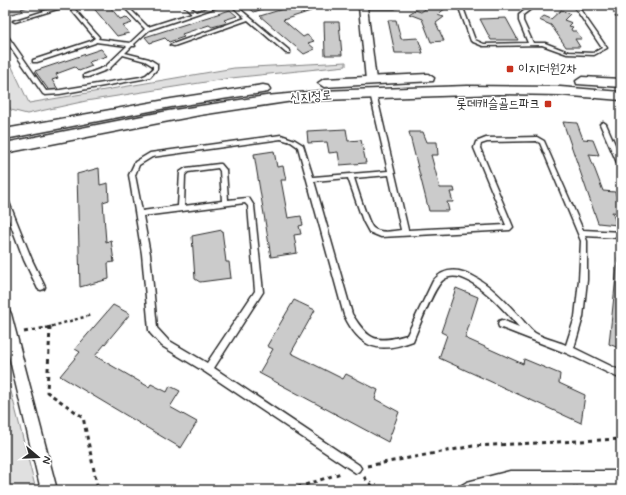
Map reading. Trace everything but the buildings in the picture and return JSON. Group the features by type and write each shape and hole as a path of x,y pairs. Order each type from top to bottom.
{"street":[{"path":"363,6 372,87"},
{"name":"신지정로","path":"5,148 182,114 267,100 446,77 532,78 621,83"},
{"name":"신지정로","path":"5,134 220,94 270,88 372,87 435,90 524,90 621,96"},
{"path":"5,314 49,490"},
{"path":"467,490 510,479 621,479"}],"lane":[{"path":"124,5 147,29"},
{"path":"185,5 195,13"},
{"path":"86,76 107,68 133,45 147,29 220,5"},
{"path":"234,5 288,52"},
{"path":"332,5 331,7 395,7"},
{"path":"460,5 473,40 483,45 543,44 567,53 594,54 606,48 576,5"},
{"path":"531,44 521,21 521,15 534,5"},
{"path":"16,21 70,6 97,38 96,40"},
{"path":"172,45 249,18"},
{"path":"5,36 45,93 60,92 142,78 148,76 155,69 155,65 147,60 123,54"},
{"path":"35,62 96,40 133,45"},
{"path":"372,87 405,233"},
{"path":"603,124 621,165"},
{"path":"356,468 208,369 164,343 153,330 146,254 132,174 137,164 150,155 281,137 293,141 301,146 348,315 360,334 376,344 391,344 410,338 434,285 442,276 454,273 472,278 490,291 531,335"},
{"path":"350,176 366,221 371,230 381,234 510,227 476,148 478,143 486,140 537,139 542,142 584,241 583,280 579,317 569,350"},
{"path":"614,149 621,150"},
{"path":"181,209 182,174 186,170 219,166 223,170 226,203"},
{"path":"310,179 391,172"},
{"path":"5,200 28,260 41,288"},
{"path":"139,214 247,200 251,206 259,292 208,369"},
{"path":"581,233 621,235"},
{"path":"502,324 569,350 621,375"}],"path":[{"path":"610,5 621,28"},
{"path":"10,334 50,327 91,315"},
{"path":"50,327 47,392 83,417 98,490"},
{"path":"290,490 356,468 473,446 621,439"},
{"path":"356,468 376,490"}],"shaded area":[{"path":"5,52 29,103 234,68 346,62 346,66 231,78 86,101 27,114 11,110 5,97"},
{"path":"5,368 36,490 5,490"}],"place":[{"name":"이지더원2차","path":"510,69"},
{"name":"롯데캐슬골드파크","path":"548,104"}]}
